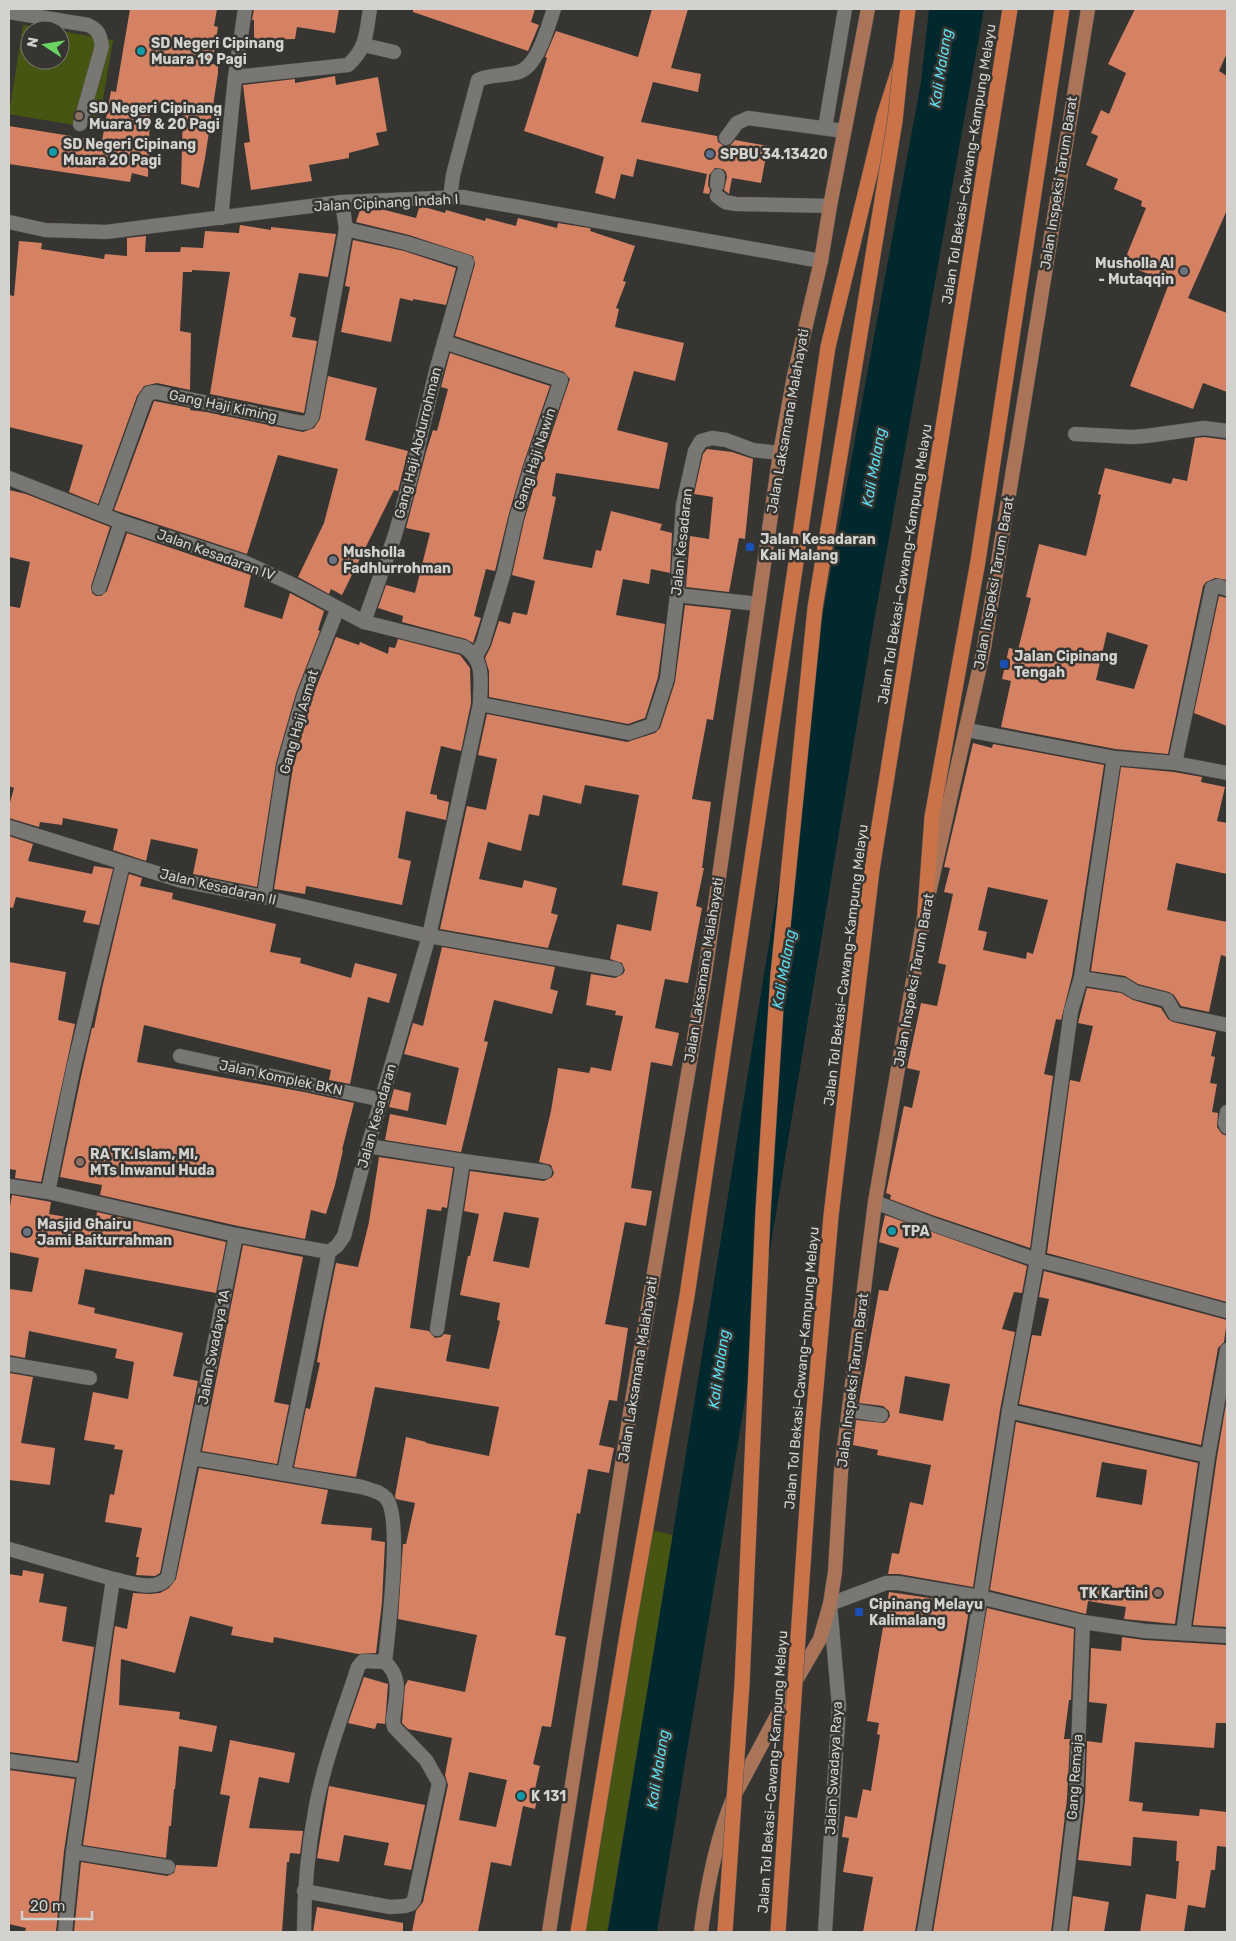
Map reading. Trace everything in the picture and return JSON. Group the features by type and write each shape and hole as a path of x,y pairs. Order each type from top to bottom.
{"highway":[{"path":"724,1932 742,1684 763,1212 778,975 815,608 894,131 900,63 908,9"},
{"name":"Jalan Tol Bekasi–Cawang–Kampung Melayu","path":"778,1932 812,1433 830,1226 868,904 1010,9"},
{"path":"925,911 932,817 978,561 1062,9"},
{"path":"578,1931 629,1623 687,1296 828,347 884,116 900,63"}],"main road":[{"name":"Jalan Laksamana Malahayati","path":"549,1932 633,1395 704,974 780,453 794,376 821,261 868,9"},
{"name":"Jalan Inspeksi Tarum Barat","path":"701,1932 707,1885 726,1815 795,1682 820,1639 830,1604 835,1572 841,1472 875,1202 925,911 967,730 986,638 1088,9"}],"street":[{"path":"221,218 235,77 244,9"},
{"path":"235,77 348,64 358,56 364,45 370,9"},
{"path":"450,198 453,175 478,80 520,72 530,65 541,46 554,9"},
{"path":"825,128 845,9"},
{"path":"9,12 88,25 97,29 102,46 80,124"},
{"path":"364,45 394,52"},
{"path":"726,138 737,123 748,118 844,131"},
{"path":"717,185 725,202 736,204 830,206"},
{"name":"Jalan Cipinang Indah I","path":"9,222 46,230 106,232 342,202 462,197 821,261"},
{"path":"342,202 346,230"},
{"name":"Gang Haji Abdurrohman","path":"346,230 406,243 467,262 444,342 395,535 364,622"},
{"name":"Gang Haji Kiming","path":"103,515 145,399 149,393 156,392 302,423 308,422 312,417 346,230"},
{"name":"Gang Haji Nawin","path":"444,342 561,380 531,467 516,519 504,572 483,643 476,656"},
{"path":"1075,434 1132,437 1204,428 1227,431"},
{"name":"Jalan Kesadaran","path":"480,704 629,733 652,725 667,679 677,594 683,505 695,451 701,441 712,438 726,440 753,450 780,453"},
{"name":"Jalan Kesadaran IV","path":"9,478 121,522 244,562 296,586 337,610 364,622 464,647 476,656"},
{"path":"99,588 121,522"},
{"path":"1175,763 1212,588 1218,586 1227,589"},
{"path":"677,594 758,604"},
{"name":"Gang Haji Asmat","path":"264,897 284,765 304,695 337,610"},
{"name":"Jalan Kesadaran","path":"329,1252 337,1246 344,1236 429,936 480,704 480,667 476,656"},
{"path":"967,730 1114,758 1175,763 1227,774"},
{"path":"924,1932 1009,1411 1037,1260 1071,1011 1081,978 1114,758"},
{"name":"Jalan Kesadaran II","path":"9,827 182,881 264,897 429,936 616,969"},
{"path":"48,1192 75,1061 123,863"},
{"path":"1081,978 1124,985 1135,992 1168,1000 1175,1014 1227,1025"},
{"name":"Jalan Komplek BKN","path":"180,1056 382,1100"},
{"path":"1227,1112 1225,1123 1227,1127"},
{"path":"368,1146 463,1162 545,1172"},
{"path":"437,1329 463,1162"},
{"path":"9,1186 48,1192 236,1235 329,1252 284,1474"},
{"path":"875,1202 929,1223 1037,1260 1094,1274 1227,1312"},
{"name":"Jalan Swadaya 1A","path":"113,1579 154,1585 161,1584 168,1578 236,1235"},
{"path":"1183,1633 1208,1456 1227,1350"},
{"path":"9,1364 90,1378"},
{"path":"849,1410 881,1415"},
{"path":"1009,1411 1208,1456"},
{"path":"192,1458 362,1487 379,1492 387,1499 391,1513 395,1553 385,1662"},
{"path":"9,1549 113,1579 72,1852 65,1932"},
{"path":"830,1604 886,1583 898,1583 980,1597 1083,1622 1145,1631 1227,1636"},
{"name":"Jalan Swadaya Raya","path":"825,1932 839,1706 830,1604"},
{"name":"Gang Remaja","path":"1060,1932 1076,1800 1083,1622"},
{"path":"304,1891 390,1906 405,1906 411,1904 414,1900 439,1783 426,1760 394,1726 392,1721 398,1681 394,1669 385,1662 363,1661 358,1667 328,1760 316,1806 304,1891 304,1932"},
{"path":"9,1761 84,1771"},
{"path":"72,1852 168,1867"}],"green space":[{"path":"70,33 113,40 98,129 9,114 20,44 20,70 70,70"},
{"path":"646,1529 673,1535 607,1932 579,1932"}],"water":[{"name":"Kali Malang","path":"929,9 984,9 873,627 657,1932 608,1932 822,619 921,82"}],"building":[{"path":"130,9 217,9 214,26 218,27 212,64 218,65 218,73 199,188 181,184 183,111 150,110 148,177 132,173 130,182 9,164 9,126 102,141 111,91 116,92"},
{"path":"254,9 339,9 335,33 297,27 295,39 254,40 254,20 252,20"},
{"path":"413,9 535,9 531,22 539,25 528,51 413,12"},
{"path":"652,9 688,9 671,68 701,74 698,92 653,82 641,122 717,136 718,142 725,147 730,146 735,140 768,146 761,183 732,178 729,194 724,190 727,177 726,172 723,169 715,168 709,175 709,194 703,193 707,174 637,159 633,177 621,174 615,199 595,193 604,157 524,131 547,58 545,57 556,31 638,57"},
{"path":"1135,9 1227,9 1227,53 1219,71 1227,76 1227,210 1188,298 1227,313 1227,392 1203,383 1193,409 1130,386 1168,286 1163,283 1164,280 1123,264 1146,208 1141,206 1142,201 1114,189 1118,179 1086,165 1098,136 1091,133 1101,110 1109,114 1126,73 1108,64"},
{"path":"335,76 336,85 378,77 387,131 376,133 379,145 349,153 349,158 309,165 312,181 251,190 244,143 250,142 243,85 295,79 295,83"},
{"path":"424,207 445,213 446,210 485,221 486,218 516,226 518,218 557,228 558,223 589,228 591,229 590,231 635,246 623,281 626,282 616,308 619,309 615,327 684,343 675,381 634,371 617,430 668,443 659,489 556,473 552,496 556,497 543,559 592,568 596,550 601,551 611,511 662,524 660,530 672,533 670,573 651,569 649,584 623,579 616,615 665,624 658,677 645,718 628,724 489,697 489,671 485,658 499,621 510,624 513,612 527,615 535,581 512,575 524,521 539,470 570,379 564,372 455,336 475,264 473,256 409,235 356,222 360,210 381,209 416,218 419,208"},
{"path":"240,225 271,230 271,227 336,234 328,277 299,273 290,316 296,318 292,337 317,341 304,413 210,394 230,272 192,270 192,272 183,272 180,331 191,333 190,390 157,383 144,386 137,396 98,504 69,492 83,445 9,427 9,295 14,296 19,241 42,243 41,249 104,259 105,254 127,256 127,238 146,236 145,252 180,252 181,247 203,248 205,231 239,233"},
{"path":"353,240 404,251 456,268 446,305 400,298 391,342 341,332 350,287 345,286"},
{"path":"450,353 550,386 523,465 495,571 486,569 474,616 481,618 473,643 466,639 402,622 403,616 378,608 386,585 415,593 430,533 406,528 426,452 433,430 437,431 448,389 441,387"},
{"path":"328,376 377,388 365,440 408,451 398,491 394,490 342,595 331,589 329,594 298,577 324,523 338,469 278,455 247,554 114,510 154,401 303,432 314,428 320,419"},
{"path":"1204,437 1227,440 1227,580 1215,578 1206,582 1203,586 1168,754 1115,749 1001,727 1011,681 1002,679 1009,648 1018,650 1031,598 1026,597 1039,544 1086,556 1101,495 1098,494 1105,468 1171,484 1173,478 1187,481 1195,438","holes":["1107,632 1148,645 1134,689 1096,680"]},
{"path":"707,449 732,452 753,459 745,539 739,538 729,592 686,587 690,536 709,539 713,497 694,494 703,454"},
{"path":"9,490 26,494 110,527 91,586 92,593 96,596 101,596 107,591 127,533 251,575 244,607 282,619 290,593 324,611 318,630 320,631 296,693 276,763 257,887 193,874 198,849 151,839 146,861 113,850 118,829 63,818 62,825 40,822 39,827 9,818 9,806 14,788 9,786 9,606 20,608 30,562 9,557"},
{"path":"1219,596 1227,598 1227,726 1194,713"},
{"path":"685,605 731,610 713,720 707,719 692,799 711,802 702,868 704,868 696,906 702,908 688,983 665,979 655,1028 679,1033 672,1066 651,1062 631,1188 652,1191 646,1226 625,1222 605,1324 628,1328 617,1401 609,1400 599,1445 614,1448 609,1473 588,1469 580,1514 577,1513 555,1635 566,1637 551,1727 542,1726 533,1764 540,1766 535,1789 539,1790 535,1809 523,1806 511,1866 491,1862 478,1932 412,1932 416,1911 423,1902 448,1785 445,1775 452,1738 408,1729 402,1723 405,1686 408,1680 465,1692 477,1635 398,1619 403,1544 406,1544 415,1503 396,1499 395,1496 406,1437 489,1456 499,1407 375,1387 356,1477 294,1467 306,1408 310,1409 320,1363 317,1362 336,1263 358,1267 369,1222 379,1157 453,1168 447,1208 442,1207 441,1211 427,1209 410,1328 429,1331 435,1338 441,1337 444,1334 451,1335 446,1361 489,1369 500,1321 497,1320 500,1303 460,1295 479,1214 464,1211 470,1171 544,1181 552,1177 554,1173 551,1165 539,1162 551,1111 558,1068 589,1073 591,1067 611,1071 623,1016 615,1015 616,1011 586,1005 591,974 615,978 623,974 625,970 622,963 610,959 617,924 651,931 658,892 622,885 639,795 585,785 581,804 543,795 539,816 529,814 521,851 488,842 479,879 522,888 524,880 557,888 551,913 558,915 548,948 440,929 467,806 486,810 497,759 478,755 487,714 627,742 655,733 660,728 675,682","holes":["504,1212 539,1218 529,1268 493,1261","469,1772 507,1780 496,1827 459,1820"]},
{"path":"336,637 359,645 360,642 388,654 389,647 395,648 398,639 460,655 470,668 471,703 461,751 441,746 430,794 437,795 437,799 449,802 446,820 406,811 398,858 411,861 402,905 306,886 305,894 274,889 293,767 312,698"},
{"path":"973,743 992,748 993,744 1104,765 1072,976 1061,1020 1056,1019 1044,1074 1053,1076 1030,1248 890,1199 891,1195 886,1193 904,1106 912,1108 920,1071 907,1068 921,1003 937,1006 946,965 938,963 953,894 944,892 950,868 944,867","holes":["988,887 1048,900 1033,954 1027,952 1026,959 983,950 987,932 978,930"]},
{"path":"1121,767 1174,772 1202,777 1201,782 1225,787 1217,821 1227,823 1227,874 1176,863 1167,910 1227,922 1227,957 1221,955 1209,1012 1181,1006 1174,995 1169,992 1138,984 1125,976 1091,971"},
{"path":"9,836 33,844 28,861 92,874 94,866 113,869 99,925 83,922 86,911 16,897 13,908 9,907"},
{"path":"129,874 142,878 140,886 173,893 172,899 276,924 270,952 301,958 300,963 351,978 355,963 397,974 389,1003 368,997 350,1084 329,1080 331,1070 144,1025 137,1062 304,1092 354,1103 335,1185 326,1214 311,1210 305,1239 100,1195 102,1185 60,1177 92,1028 94,1028"},
{"path":"442,947 555,967 550,989 558,991 552,1014 494,1000 484,1041 488,1042 461,1152 385,1140 390,1114 446,1125 459,1068 404,1054 413,1023 423,1026"},
{"path":"9,962 66,972 58,1020 75,1024 41,1182 15,1178 16,1170 9,1169"},
{"path":"1087,988 1121,993 1133,1000 1161,1008 1168,1019 1173,1022 1216,1032 1211,1056 1215,1057 1210,1083 1217,1084 1212,1112 1218,1113 1217,1127 1222,1134 1227,1136 1227,1302 1047,1253 1070,1080 1080,1082 1093,1026 1078,1023"},
{"path":"394,1089 411,1093 408,1111 389,1107"},
{"path":"12,1195 51,1202 49,1214 95,1222 97,1212 226,1242 216,1293 85,1269 78,1304 95,1308 94,1313 183,1333 173,1376 198,1381 160,1573 155,1576 136,1575 139,1557 136,1557 142,1528 105,1522 110,1494 114,1495 123,1450 114,1449 115,1445 84,1440 93,1392 128,1399 134,1362 115,1358 117,1349 29,1331 25,1358 9,1355 9,1289 32,1292 39,1258 9,1252 9,1211"},
{"path":"885,1215 1027,1266 1022,1293 1014,1292 1002,1329 1015,1332 1000,1410 973,1587 899,1574 888,1574 892,1553 899,1554 910,1502 923,1505 931,1465 877,1455 878,1450 853,1445 856,1420 884,1423 890,1416 889,1411 883,1406 859,1403 879,1290 888,1291 899,1248 879,1242","holes":["905,1376 950,1384 943,1421 899,1413"]},
{"path":"243,1245 303,1257 274,1402 289,1405 277,1464 202,1451"},
{"path":"1044,1271 1227,1320 1224,1342 1218,1348 1201,1445 1019,1404 1032,1335 1041,1336 1049,1299 1039,1297"},
{"path":"9,1373 33,1377 21,1443 55,1448 50,1485 9,1480"},
{"path":"1227,1398 1227,1627 1193,1625 1217,1457"},
{"path":"1016,1422 1198,1463 1175,1624 1124,1619 1126,1607 1088,1601 1086,1614 990,1590","holes":["1102,1462 1147,1470 1142,1505 1096,1497"]},
{"path":"199,1468 328,1490 321,1524 372,1528 371,1540 385,1542 382,1602 376,1653 358,1654 274,1637 273,1643 231,1635 233,1627 190,1616 175,1673 121,1659 119,1705 180,1712 179,1719 217,1726 212,1752 179,1746 166,1858 83,1845 115,1626 127,1629 133,1593 160,1593 169,1588 176,1579"},
{"path":"23,1570 44,1574 39,1602 67,1607 62,1641 94,1647 77,1761 9,1752 9,1574 22,1576"},
{"path":"889,1592 970,1604 915,1932 863,1932 873,1877 843,1872 849,1838 842,1837 845,1816 857,1818 863,1789 871,1791 880,1735 877,1734 879,1723 867,1721"},
{"path":"987,1608 1074,1629 1071,1700 1069,1700 1064,1739 1070,1739 1067,1799 1051,1932 933,1932"},
{"path":"1122,1637 1227,1645 1227,1723 1216,1723 1214,1748 1135,1742 1129,1801 1143,1803 1142,1811 1199,1816 1200,1809 1227,1812 1227,1847 1217,1846 1215,1870 1211,1870 1205,1908 1188,1905 1184,1932 1140,1932 1146,1894 1176,1899 1179,1861 1176,1861 1177,1841 1133,1837 1131,1866 1078,1860 1085,1801 1087,1741 1102,1743 1107,1704 1089,1702 1091,1648 1121,1651"},
{"path":"364,1677 388,1684 385,1724 377,1723 375,1729 348,1723"},
{"path":"230,1740 295,1753 289,1783 259,1777 249,1828 303,1831 300,1854 290,1853 289,1862 287,1862 282,1932 74,1932 81,1862 167,1876 174,1873 176,1865 217,1867 230,1796 220,1794"},
{"path":"9,1770 75,1779 64,1851 56,1932 25,1932 26,1928 9,1924"},
{"path":"329,1786 425,1805 411,1870 384,1865 389,1843 344,1835 339,1862 317,1858"},
{"path":"1073,1896 1109,1902 1104,1932 1069,1932"},
{"path":"317,1907 403,1923 403,1932 313,1932"}],"place":[{"name":"SD Negeri Cipinang Muara 19 Pagi","path":"141,51"},
{"name":"SD Negeri Cipinang Muara 19 & 20 Pagi","path":"79,116"},
{"name":"SD Negeri Cipinang Muara 20 Pagi","path":"53,152"},
{"name":"SPBU 34.13420","path":"710,154"},
{"name":"Musholla Al - Mutaqqin","path":"1184,271"},
{"name":"Jalan Kesadaran Kali Malang","path":"750,547"},
{"name":"Musholla Fadhlurrohman","path":"333,560"},
{"name":"Jalan Cipinang Tengah","path":"1004,664"},
{"name":"RA TK.Islam, MI, MTs Inwanul Huda","path":"80,1162"},
{"name":"TPA","path":"892,1231"},
{"name":"Masjid Ghairu Jami Baiturrahman","path":"27,1232"},
{"name":"TK Kartini","path":"1158,1593"},
{"name":"Cipinang Melayu Kalimalang","path":"859,1612"},
{"name":"K 131","path":"521,1796"}]}
